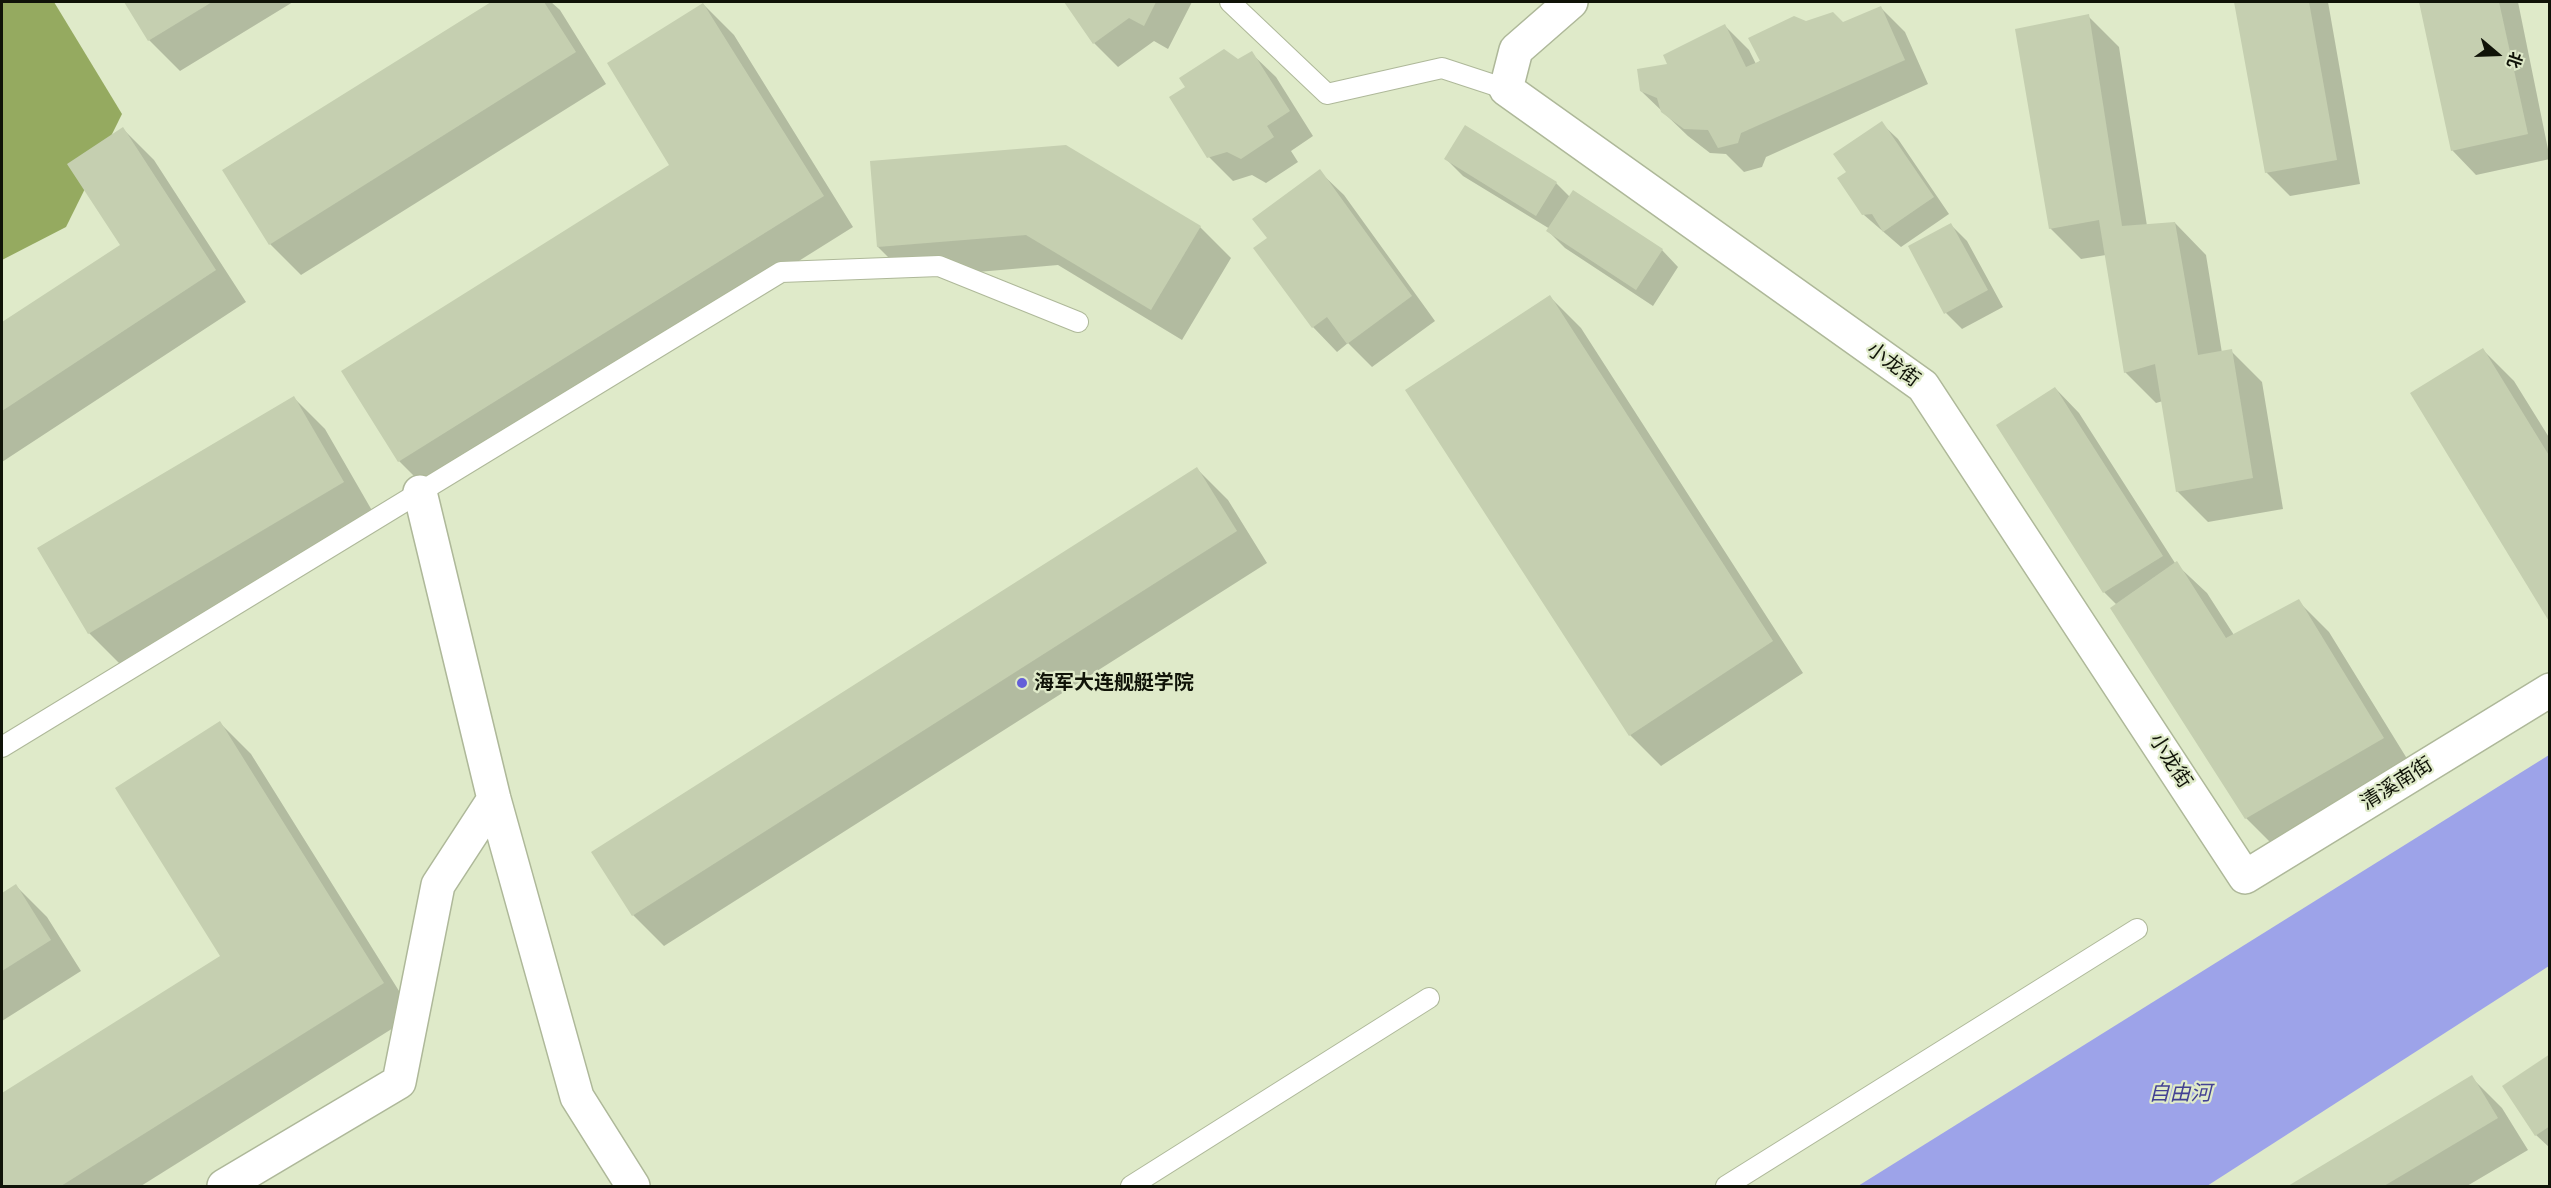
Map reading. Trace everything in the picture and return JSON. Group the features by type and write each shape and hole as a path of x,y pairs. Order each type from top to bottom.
{"street":[{"path":"1506,89 1516,50 1571,2"},
{"name":"小龙街","path":"1506,89 1923,386 2245,877"},
{"path":"420,492 494,799 577,1097 633,1186"},
{"name":"清溪南街","path":"2245,877 2550,690"},
{"path":"224,1186 399,1082 438,885 494,799"}],"lane":[{"path":"1230,2 1327,94 1442,68 1506,89"},
{"path":"2,747 781,272 939,266 1078,321"},
{"path":"1726,1186 2137,929"},
{"path":"1131,1186 1429,998"}],"green space":[{"path":"2,2 54,2 122,114 66,227 2,260"}],"water":[{"name":"自由河","path":"2549,755 2549,966 2207,1186 1858,1186"}],"building":[{"path":"124,2 212,2 148,41"},
{"path":"491,2 544,2 576,52 269,245 222,170"},
{"path":"1064,2 1156,2 1144,26 1129,18 1093,44"},
{"path":"2234,2 2309,2 2337,160 2265,173"},
{"path":"2419,2 2499,2 2528,134 2451,151"},
{"path":"703,3 824,196 398,462 341,371 669,165 607,63"},
{"path":"1881,6 1905,60 1741,133 1738,143 1718,148 1708,130 1684,129 1661,112 1657,98 1640,91 1637,69 1667,64 1663,55 1725,24 1746,67 1760,61 1748,38 1794,16 1806,21 1833,12 1843,22"},
{"path":"2089,14 2122,226 2175,222 2198,355 2232,349 2253,478 2176,492 2155,364 2124,373 2099,220 2049,229 2015,29"},
{"path":"1224,49 1238,59 1252,51 1290,111 1267,126 1274,137 1241,159 1227,152 1207,158 1169,97 1185,87 1179,78"},
{"path":"1882,121 1934,197 1883,232 1872,214 1862,215 1837,178 1846,172 1833,154"},
{"path":"1465,125 1557,182 1536,216 1444,159"},
{"path":"123,127 216,270 2,411 2,322 120,245 67,164"},
{"path":"1066,145 1201,226 1151,310 1026,235 877,247 870,161"},
{"path":"1320,169 1412,296 1347,344 1327,317 1312,328 1253,248 1267,238 1252,219"},
{"path":"1573,190 1663,249 1636,290 1546,231"},
{"path":"1951,223 1988,290 1944,314 1908,246"},
{"path":"1550,295 1773,641 1629,736 1405,390"},
{"path":"2483,348 2550,457 2550,623 2410,393"},
{"path":"2055,387 2163,556 2103,593 1996,425"},
{"path":"294,396 344,482 88,634 37,548"},
{"path":"1197,467 1237,531 632,916 591,852"},
{"path":"2177,561 2226,638 2299,599 2384,738 2245,819 2110,608"},
{"path":"220,721 384,983 61,1186 2,1186 2,1093 220,956 115,788"},
{"path":"16,884 51,940 2,971 2,893"},
{"path":"2550,1054 2550,1126 2535,1136 2502,1086"},
{"path":"2472,1075 2498,1118 2384,1186 2288,1186"}],"place":[{"name":"海军大连舰艇学院","path":"1022,683"}]}
